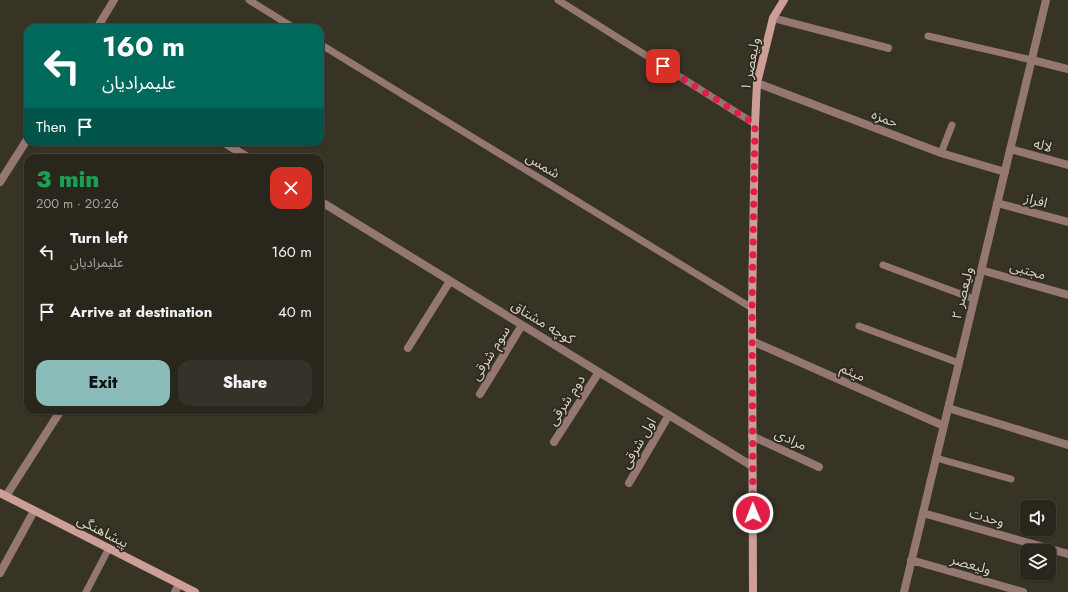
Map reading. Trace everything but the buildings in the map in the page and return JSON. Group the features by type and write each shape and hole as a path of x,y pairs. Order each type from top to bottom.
{"street":[{"path":"99,24 114,0"},
{"name":"ولیعصر ۱","path":"753,592 752,308 757,83 773,18 784,0"},
{"name":"ولیعصر ۲","path":"904,592 1046,0"},
{"path":"773,18 888,48"},
{"path":"1032,60 1068,69"},
{"name":"حمزه","path":"757,83 941,153 1005,172"},
{"path":"0,182 24,144"},
{"path":"230,146 242,154"},
{"name":"لاله","path":"1010,149 1068,165"},
{"name":"کوچه مشتاق","path":"324,203 752,466"},
{"name":"افراز","path":"997,203 1068,222"},
{"name":"مجتبی","path":"981,270 1068,295"},
{"path":"408,348 450,281"},
{"name":"سوم شرقی","path":"480,394 522,325"},
{"name":"میثم","path":"752,341 944,426"},
{"name":"دوم شرقی","path":"554,442 599,372"},
{"path":"948,408 1068,445"},
{"path":"3,495 58,414"},
{"name":"اول شرقی","path":"630,483 669,415"},
{"name":"مرادی","path":"752,436 819,467"},
{"name":"پیشاهنگی","path":"3,495 194,592"},
{"path":"0,573 34,511"},
{"name":"وحدت","path":"923,513 1068,554"},
{"name":"ولیعصر","path":"911,560 1023,592"},
{"path":"175,592 179,584"}],"lane":[{"path":"249,0 288,24"},
{"path":"558,0 755,124"},
{"path":"928,36 1032,60"},
{"name":"شمس","path":"324,46 752,308"},
{"path":"941,153 952,125"},
{"path":"883,265 974,299"},
{"path":"859,326 959,363"},
{"path":"936,458 1011,479"},
{"path":"86,592 108,548"}],"route":[{"path":"663,66 755,124 752,308 753,513"}]}
